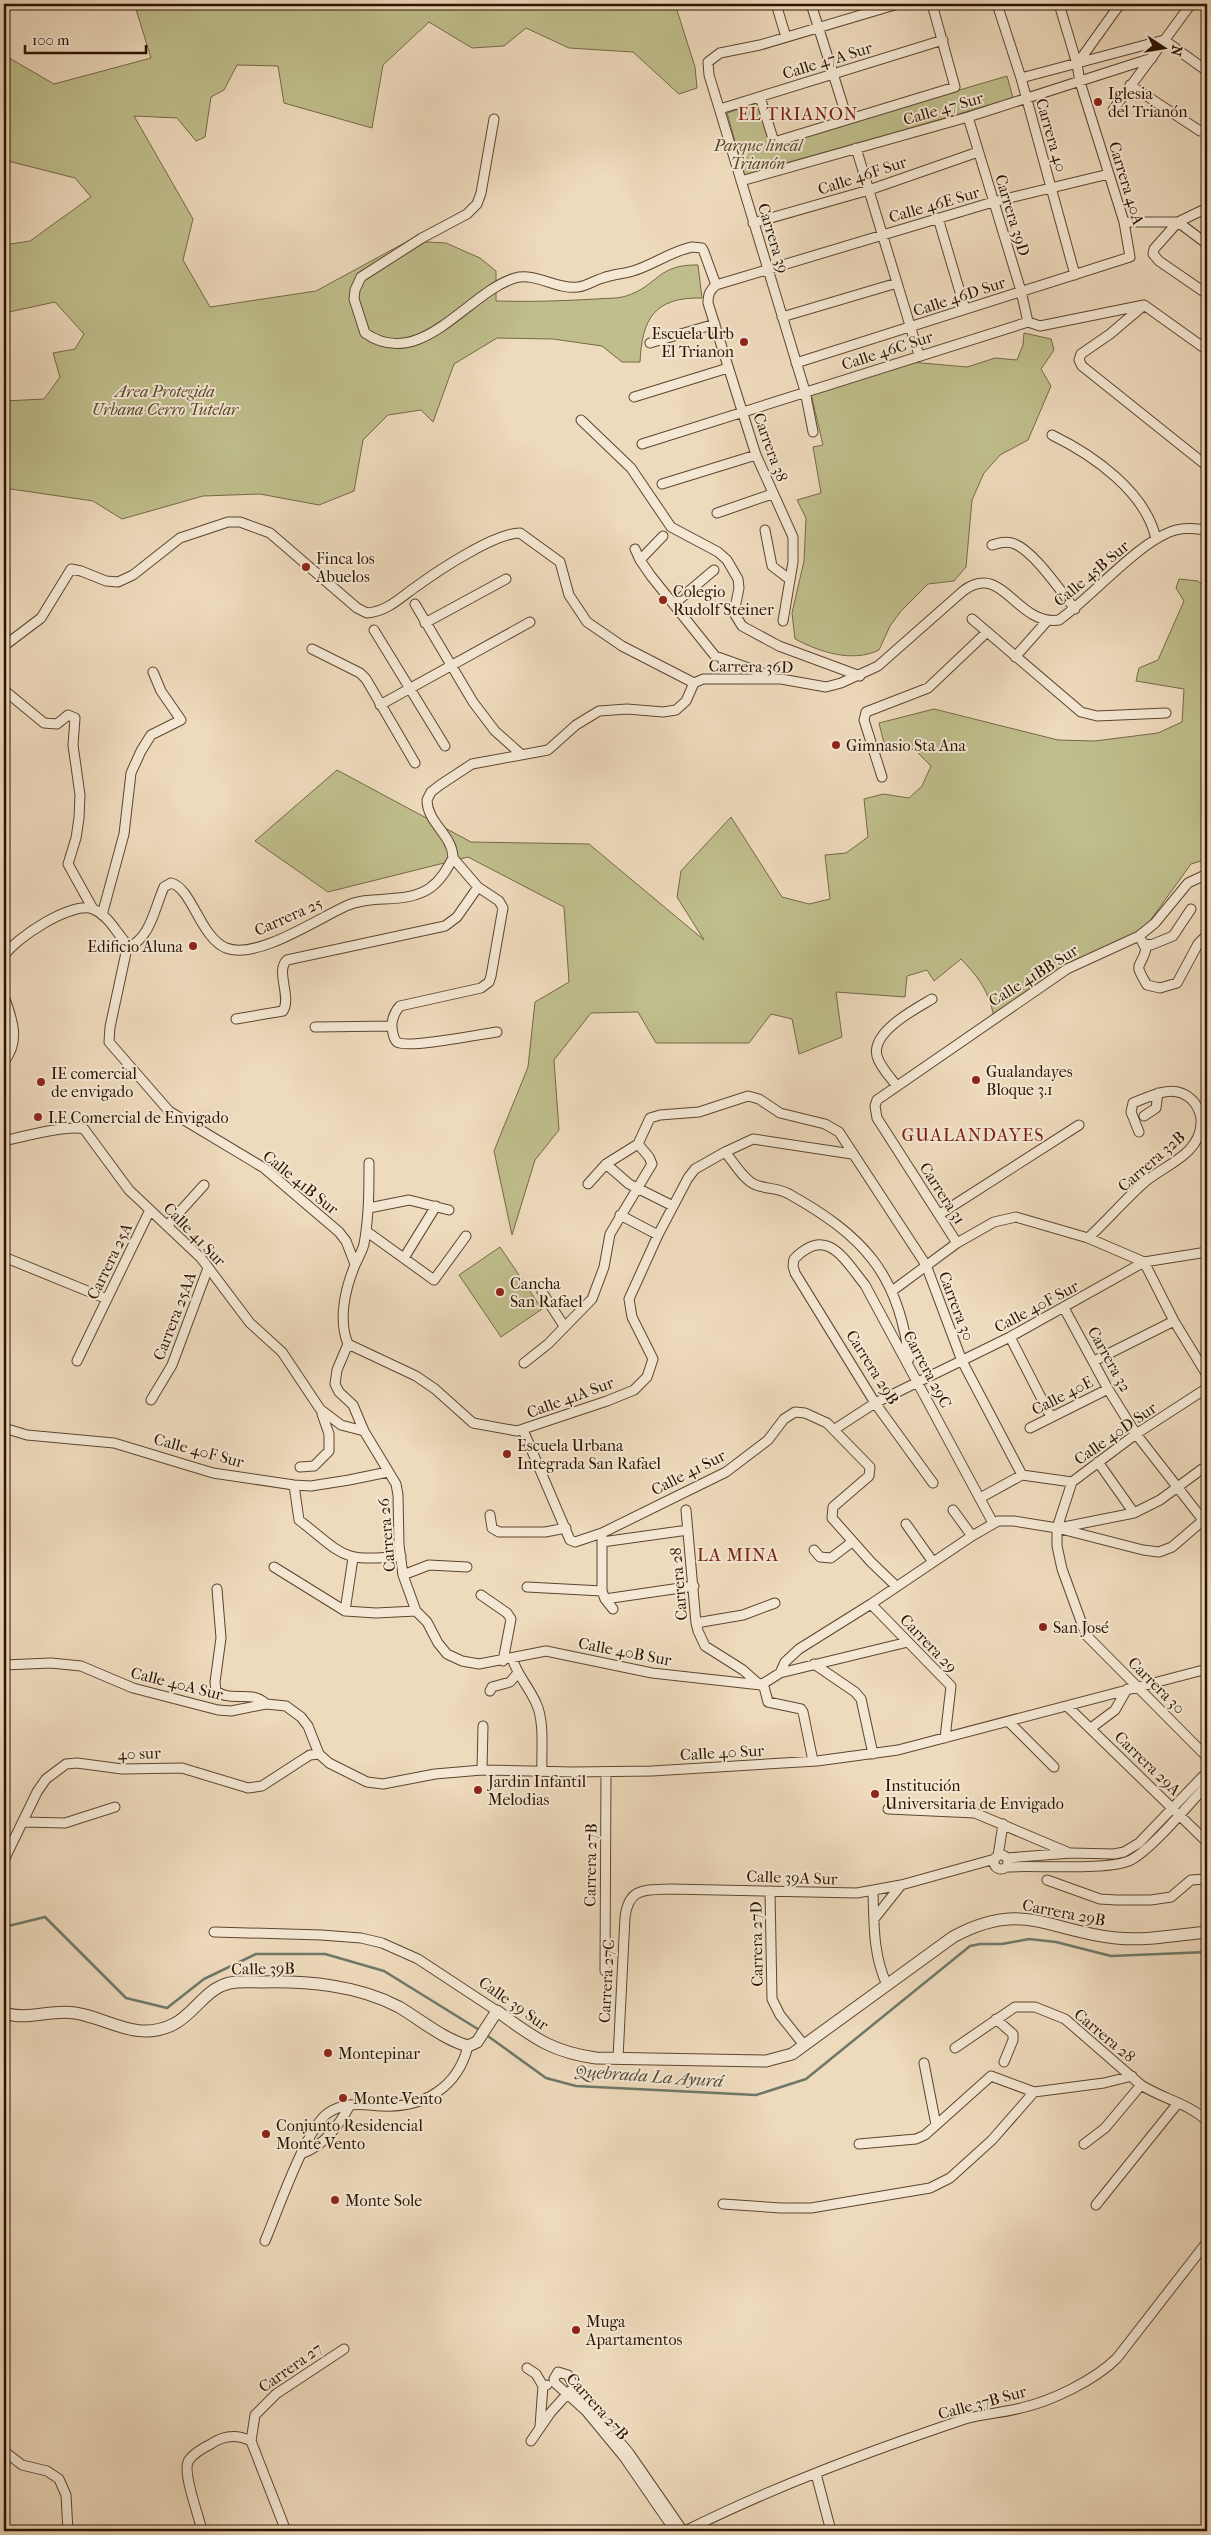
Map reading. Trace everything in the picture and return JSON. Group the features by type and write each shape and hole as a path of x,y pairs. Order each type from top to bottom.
{"street":[{"path":"776,4 786,37 898,4"},
{"path":"811,4 847,118"},
{"path":"932,4 942,40"},
{"name":"Carrera 40","path":"997,4 1021,78 1075,275"},
{"name":"Carrera 40A","path":"1059,4 1077,64 1080,82 1124,222 1130,257"},
{"path":"1077,64 1120,4"},
{"path":"1113,110 1191,4"},
{"name":"Carrera 39","path":"786,37 714,55 708,62 708,69 805,391 813,432"},
{"name":"Calle 47A Sur","path":"720,109 942,40"},
{"name":"Calle 47 Sur","path":"760,97 774,142 847,118 955,87 942,40"},
{"path":"1021,78 1164,40"},
{"path":"1164,40 1207,71"},
{"name":"Calle 47 Sur","path":"741,181 968,116 1152,58"},
{"path":"1130,86 1200,131 1207,131"},
{"name":"Carrera 39D","path":"968,116 1021,291 1028,322"},
{"path":"494,119 481,193 476,204 467,214 422,238 361,277 355,290 354,299 365,333 370,337 393,343 426,336 440,329 489,292 518,277 559,286 578,287 645,266 689,248 699,247 710,264 716,285 768,270"},
{"path":"856,148 919,355"},
{"name":"Calle 46F Sur","path":"753,223 869,190 978,152"},
{"name":"Calle 46E Sur","path":"768,270 993,202 1109,174"},
{"path":"1207,208 1178,222 1154,248 1153,254 1159,262 1207,294"},
{"path":"938,218 965,309"},
{"path":"1124,222 1178,222 1207,244"},
{"name":"Calle 46D Sur","path":"796,363 1130,257"},
{"path":"782,317 897,283"},
{"name":"Carrera 38","path":"716,285 709,293 708,298 728,368 756,455 793,538 793,562 783,621"},
{"path":"1207,350 1144,305 1110,334 1081,354 1079,360 1082,366 1207,465"},
{"name":"Calle 46C Sur","path":"642,444 1028,322 1040,326 1144,305"},
{"path":"650,344 715,324"},
{"path":"634,397 728,368"},
{"path":"581,420 631,468 671,527 718,552 728,560 738,579 739,588 734,613 742,626 779,646 860,676"},
{"path":"1052,435 1086,453 1136,497 1146,512 1156,539"},
{"path":"662,484 756,455"},
{"path":"717,513 772,494"},
{"path":"4,646 41,618 71,570 81,571 106,581 118,582 133,575 180,538 228,522 247,523 270,534 357,608 367,613 386,608 445,568 490,542 506,535 520,533 560,562 570,595 587,622 622,646 694,683"},
{"name":"Calle 45B Sur","path":"826,687 860,676 878,666 975,584 982,582 993,584 1038,619 1047,622 1059,620 1075,609 1156,539 1175,530 1192,528 1207,530"},
{"path":"765,530 772,566 789,579"},
{"path":"640,560 663,536"},
{"path":"992,545 1004,542 1014,543 1027,552 1075,609"},
{"path":"635,549 640,560 715,656 736,665 781,679"},
{"path":"675,603 714,570"},
{"path":"425,623 506,579"},
{"path":"414,604 450,665 484,717 522,756"},
{"path":"972,619 1081,712 1089,715 1166,713"},
{"path":"380,705 530,622"},
{"path":"1015,657 1047,622"},
{"path":"374,630 445,746"},
{"path":"882,777 864,720 866,712 928,688 988,632"},
{"path":"312,648 360,673 366,679 415,762"},
{"path":"102,915 124,834 130,774 141,750 151,735 181,720 161,691 153,672"},
{"name":"Carrera 36D","path":"454,858 454,851 448,839 430,815 427,805 428,795 472,764 488,759 522,756 548,750 576,725 599,711 663,712 676,710 686,701 694,683 703,680 733,678 781,679 826,687"},
{"path":"4,690 44,723 57,724 68,715 74,718 73,745 80,796 80,818 68,864 70,871 93,909 102,915 126,943 127,948"},
{"path":"454,858 478,887 499,901 503,908 489,982 481,988 400,1006 396,1010 392,1026 396,1042 407,1044 497,1032"},
{"name":"Carrera 25","path":"127,948 137,944 144,936 164,887 171,883 176,884 182,890 205,929 216,941 229,949 249,949 268,943 348,905 418,894 430,888 454,858"},
{"name":"Calle 41BB Sur","path":"875,1106 877,1100 1067,969 1142,940 1188,883 1207,874"},
{"path":"236,1019 282,1011 286,1001 283,967 287,960 445,926 456,918 478,887"},
{"path":"4,956 15,944 46,923 77,908 93,909"},
{"path":"1142,940 1151,945 1173,936 1192,909"},
{"path":"1142,940 1146,951 1138,966 1140,973 1147,986 1160,988 1177,983 1198,944 1207,935"},
{"name":"Calle 41B Sur","path":"127,948 109,1034 109,1042 163,1105 182,1120 264,1168 339,1232 346,1241 355,1264"},
{"path":"4,996 15,1030 14,1040 4,1062"},
{"path":"897,1086 882,1066 876,1053 880,1039 886,1031 932,999"},
{"path":"315,1027 392,1026"},
{"name":"Carrera 32B","path":"1088,1238 1147,1181 1196,1144 1201,1131 1202,1118 1191,1098 1179,1092 1158,1093 1133,1103 1131,1112 1139,1132"},
{"path":"1144,1116 1156,1108 1158,1093"},
{"name":"Carrera 30","path":"638,1144 650,1118 660,1114 699,1112 748,1096 759,1099 784,1114 832,1127 842,1134 852,1154 926,1265 962,1361 1022,1475"},
{"name":"Carrera 31","path":"875,1106 877,1118 881,1125 940,1214 957,1244"},
{"path":"940,1214 1079,1125"},
{"name":"Calle 41 Sur","path":"4,1141 64,1129 78,1127 84,1129 129,1190 208,1268 250,1324 282,1352 320,1410 341,1425 364,1431"},
{"name":"Calle 41A Sur","path":"348,1344 416,1376 441,1394 473,1423 523,1430 607,1401 634,1390 647,1377 653,1359 632,1316 629,1299 658,1234 695,1169 748,1140 761,1140 852,1154"},
{"path":"524,1363 548,1344 592,1299 604,1267 610,1234 652,1164 649,1157 638,1144 606,1164 588,1184"},
{"path":"725,1152 752,1183 786,1192 852,1237 879,1267 892,1291 903,1323 909,1364"},
{"path":"348,1344 342,1324 345,1301 355,1264 361,1253 366,1231 369,1208 369,1163"},
{"path":"606,1164 629,1184 673,1206"},
{"path":"167,1226 204,1184"},
{"path":"369,1208 409,1200 449,1210"},
{"path":"404,1258 436,1206"},
{"name":"Carrera 25A","path":"77,1361 150,1210"},
{"path":"620,1215 658,1234"},
{"path":"892,1291 957,1244 994,1222 1016,1217 1088,1238 1144,1262 1207,1252"},
{"path":"366,1231 434,1280 466,1236"},
{"name":"Carrera 29C","path":"793,1266 794,1259 799,1254 820,1243 828,1244 838,1252 865,1285 993,1523"},
{"path":"4,1258 107,1299"},
{"path":"1144,1262 1174,1321 1207,1375"},
{"name":"Calle 40F Sur","path":"835,1429 875,1402 1010,1337 1144,1262"},
{"name":"Carrera 29B","path":"793,1266 875,1402 933,1483"},
{"name":"Carrera 25AA","path":"151,1400 175,1360 208,1268"},
{"path":"542,1292 564,1326"},
{"name":"Carrera 32","path":"1064,1308 1108,1389 1136,1434 1176,1487 1205,1518"},
{"path":"620,1313 632,1316"},
{"name":"Calle 40E","path":"1094,1361 1174,1321"},
{"path":"1010,1337 1051,1417"},
{"name":"Carrera 26","path":"348,1344 337,1370 335,1384 339,1392 353,1406 364,1431 396,1484 401,1556 404,1575 416,1611 427,1622 443,1649 462,1661"},
{"name":"Calle 40D Sur","path":"1022,1475 1072,1482 1136,1434 1207,1388"},
{"name":"Calle 40E","path":"1030,1428 1108,1389"},
{"path":"300,1467 314,1466 329,1451 328,1425 320,1410"},
{"name":"Calle 41 Sur","path":"566,1528 570,1540 575,1542 602,1538 726,1472 768,1440 784,1419 795,1412 817,1418 835,1429"},
{"name":"Calle 40F Sur","path":"4,1428 27,1436 114,1443 213,1473 294,1485 311,1486 388,1472"},
{"path":"835,1429 868,1464 870,1472 869,1476 854,1491 833,1507 832,1518 852,1542 896,1586"},
{"path":"490,1515 492,1528 499,1532 545,1532 566,1528 523,1430"},
{"path":"1098,1462 1134,1513"},
{"path":"1057,1528 1134,1513 1160,1500 1202,1469"},
{"path":"980,1498 1022,1475"},
{"path":"1057,1528 1072,1482"},
{"path":"294,1485 299,1520 326,1544 353,1558 364,1560 401,1556"},
{"name":"Carrera 28","path":"686,1510 696,1623 705,1646 762,1684"},
{"path":"953,1510 972,1536"},
{"path":"780,1673 785,1662 798,1649 993,1523 1014,1521 1057,1528 1143,1550 1159,1552 1172,1547 1205,1518"},
{"path":"906,1524 933,1562"},
{"name":"Carrera 30","path":"1057,1528 1057,1546 1062,1569 1086,1635 1132,1687 1207,1757"},
{"path":"612,1608 603,1595 602,1538 688,1530"},
{"path":"814,1550 820,1557 832,1558 852,1542"},
{"path":"345,1611 353,1558"},
{"path":"404,1575 429,1565 467,1567"},
{"path":"274,1567 345,1611 376,1613 416,1611"},
{"path":"527,1587 603,1595 694,1586"},
{"path":"217,1589 221,1638 215,1682 216,1691 224,1695 256,1696 266,1704"},
{"path":"481,1595 507,1612 511,1619 508,1660 537,1704 540,1716 542,1771"},
{"path":"696,1623 743,1616 775,1603"},
{"name":"Carrera 29","path":"870,1604 950,1686 945,1738"},
{"path":"813,1761 803,1712 798,1709 768,1702 762,1684 780,1673 908,1642"},
{"name":"Calle 40B Sur","path":"462,1661 479,1664 508,1660 546,1651 652,1673 762,1684"},
{"name":"Calle 40A Sur","path":"4,1664 51,1663 81,1666 133,1688 218,1710 231,1711 266,1704 286,1706 301,1716 308,1726 318,1754"},
{"path":"814,1664 855,1692 861,1699 873,1754"},
{"name":"Calle 40 Sur","path":"318,1754 350,1775 367,1782 383,1784 435,1774 482,1770 606,1772 813,1761 898,1750 1010,1723 1132,1687 1207,1669"},
{"path":"490,1691 492,1687 510,1682 517,1674"},
{"path":"1091,1728 1115,1710 1132,1687"},
{"name":"Carrera 29A","path":"1067,1706 1207,1842"},
{"path":"1010,1723 1054,1767"},
{"path":"482,1770 483,1726"},
{"name":"40 sur","path":"4,1860 37,1792 46,1779 66,1764 77,1763 122,1770 182,1768 248,1788 262,1786 310,1755 318,1754"},
{"name":"Carrera 27B","path":"604,1971 606,1772"},
{"path":"1176,1811 1207,1772"},
{"path":"1176,1811 1207,1785"},
{"path":"24,1822 65,1823 115,1807"},
{"path":"888,1809 968,1812 1003,1824 1071,1853"},
{"name":"Calle 39A Sur","path":"626,1906 630,1898 644,1890 770,1891 842,1894 873,1892 1001,1860 1071,1853 1114,1854 1131,1849 1176,1811"},
{"name":"Calle 39A Sur","path":"1001,1860 1121,1864 1137,1856 1176,1811"},
{"path":"1001,1860 1003,1824"},
{"name":"Carrera 29B","path":"1047,1880 1100,1899 1133,1900 1171,1897 1191,1880 1207,1879"},
{"path":"874,1919 901,1885"},
{"name":"Carrera 27D","path":"770,1891 772,1999 780,2015 804,2045"},
{"path":"873,1892 878,1962 887,1984"},
{"name":"Carrera 27C","path":"618,2058 621,1962 626,1906"},
{"name":"Carrera 29B","path":"804,2045 953,1937 971,1928 1008,1918 1029,1918 1080,1932 1119,1938 1207,1932"},
{"name":"Calle 39 Sur","path":"214,1932 321,1935 361,1938 382,1943 418,1959 534,2038 560,2051 596,2058 766,2061 792,2054 804,2045"},
{"path":"605,1958 610,1963 621,1962"},
{"name":"Calle 39B","path":"4,2013 28,2018 59,2012 76,2013 124,2029 157,2029 174,2024 220,1986 238,1982 291,1982 338,1986 376,1996 415,2017 450,2040 472,2044"},
{"name":"Carrera 28","path":"955,2048 1015,2007 1025,2005 1055,2014 1073,2026 1089,2042 1141,2085 1153,2093 1188,2106 1207,2121"},
{"path":"265,2242 303,2153 306,2141 320,2121 337,2108 350,2105 399,2106 426,2099 440,2092 453,2079 472,2044 497,2011"},
{"path":"996,2019 1013,2034 1013,2040 1004,2062"},
{"path":"924,2063 936,2126"},
{"path":"859,2144 916,2138 925,2135 991,2076 1034,2092 1104,2083 1132,2076"},
{"path":"1084,2144 1105,2128 1141,2085"},
{"path":"723,2204 812,2208 930,2188 950,2178 992,2140 1034,2092"},
{"path":"1096,2205 1178,2103"},
{"path":"303,2153 314,2149 323,2141 338,2125 350,2105"},
{"name":"Calle 37B Sur","path":"684,2531 746,2500 967,2419 1033,2405 1088,2380 1106,2370 1117,2358 1207,2242"},
{"name":"Carrera 27","path":"251,2441 255,2415 264,2405 344,2349"},
{"path":"528,2368 536,2374 543,2386 540,2428"},
{"name":"Carrera 27B","path":"675,2531 627,2455 586,2411 555,2383 555,2375 562,2371 568,2374 574,2387 627,2455 684,2531"},
{"path":"543,2386 555,2383"},
{"path":"531,2441 566,2394 574,2387"},
{"path":"202,2531 196,2502 186,2477 187,2462 193,2455 218,2439 241,2436 251,2441 286,2531"},
{"path":"4,2451 22,2465 47,2471 59,2479 66,2494 68,2531"},
{"path":"816,2474 831,2531"}],"green space":[{"name":"Area Protegida Urbana Cerro Tutelar","path":"130,4 675,4 695,67 697,88 679,94 633,52 569,48 526,28 504,46 472,48 429,22 383,65 372,128 284,103 278,66 237,65 224,90 211,97 205,137 196,141 177,118 134,116 193,219 183,260 210,307 316,291 408,241 446,243 480,258 496,271 496,301 558,301 622,297 637,292 674,268 698,265 702,298 672,302 662,306 654,313 644,334 640,362 622,362 602,346 553,339 497,338 454,364 433,422 421,410 388,415 363,440 354,491 319,505 260,494 203,496 122,519 93,501 4,488 4,401 44,399 60,377 53,353 75,349 84,334 55,302 4,313 4,245 30,241 91,197 75,178 4,160 4,55 54,84 151,58 135,6"},
{"name":"Parque lineal Trianón","path":"1007,76 1013,98 745,177 727,113 759,102 773,145"},
{"path":"1024,333 1051,339 1054,350 1041,369 1051,386 1028,440 1000,455 984,473 972,500 966,567 954,581 928,584 901,611 890,626 879,650 869,654 847,656 825,652 795,639 792,613 804,561 806,518 797,500 821,493 813,447 823,445 811,394 911,362 967,367 995,358 1017,360 1023,345"},
{"path":"1179,579 1198,581 1207,590 1203,646 1207,697 1207,859 1191,864 1139,936 1048,983 994,1017 989,999 982,985 961,959 934,981 927,970 907,976 905,997 836,992 842,1037 799,1054 792,1019 771,1014 749,1043 656,1043 638,1012 591,1013 554,1060 559,1130 535,1160 512,1235 494,1151 528,1067 535,1002 569,982 564,907 468,857 328,892 255,841 337,770 471,842 589,844 704,940 677,897 681,871 731,817 782,897 809,904 830,899 825,855 846,853 868,837 864,799 883,794 909,798 922,786 931,766 915,750 884,743 879,723 934,709 1058,740 1095,741 1158,733 1182,722 1184,689 1136,681 1139,668 1158,660 1184,601 1176,588"},
{"name":"Cancha San Rafael","path":"500,1247 542,1309 501,1337 459,1275"}],"waterway":[{"name":"Quebrada La Ayurá","path":"4,1927 45,1917 126,1998 167,2008 204,1979 256,1954 325,1954 384,1971 481,2031"},
{"name":"Quebrada La Ayurá","path":"485,2034 546,2078 576,2086 756,2095 806,2079 970,1946 1002,1944 1029,1939 1056,1942 1111,1956 1207,1952"}],"place":[{"name":"Iglesia del Trianón","path":"1098,102"},
{"name":"Escuela Urb El Trianon","path":"744,342"},
{"name":"Finca los Abuelos","path":"306,567"},
{"name":"Colegio Rudolf Steiner","path":"663,600"},
{"name":"Gimnasio Sta Ana","path":"836,745"},
{"name":"Edificio Aluna","path":"193,946"},
{"name":"Gualandayes Bloque 3.1","path":"976,1080"},
{"name":"IE comercial de envigado","path":"41,1082"},
{"name":"I.E Comercial de Envigado","path":"38,1117"},
{"name":"Cancha San Rafael","path":"500,1292"},
{"name":"Escuela Urbana Integrada San Rafael","path":"507,1454"},
{"name":"San José","path":"1043,1627"},
{"name":"Jardin Infantil Melodias","path":"478,1790"},
{"name":"Institución Universitaria de Envigado","path":"875,1794"},
{"name":"Montepinar","path":"328,2053"},
{"name":"Monte Vento","path":"343,2098"},
{"name":"Conjunto Residencial Monte Vento","path":"266,2134"},
{"name":"Monte Sole","path":"335,2200"},
{"name":"Muga Apartamentos","path":"576,2330"}],"district":[{"name":"EL TRIANON","path":"798,114"},
{"name":"GUALANDAYES","path":"973,1135"},
{"name":"LA MINA","path":"738,1555"}]}
